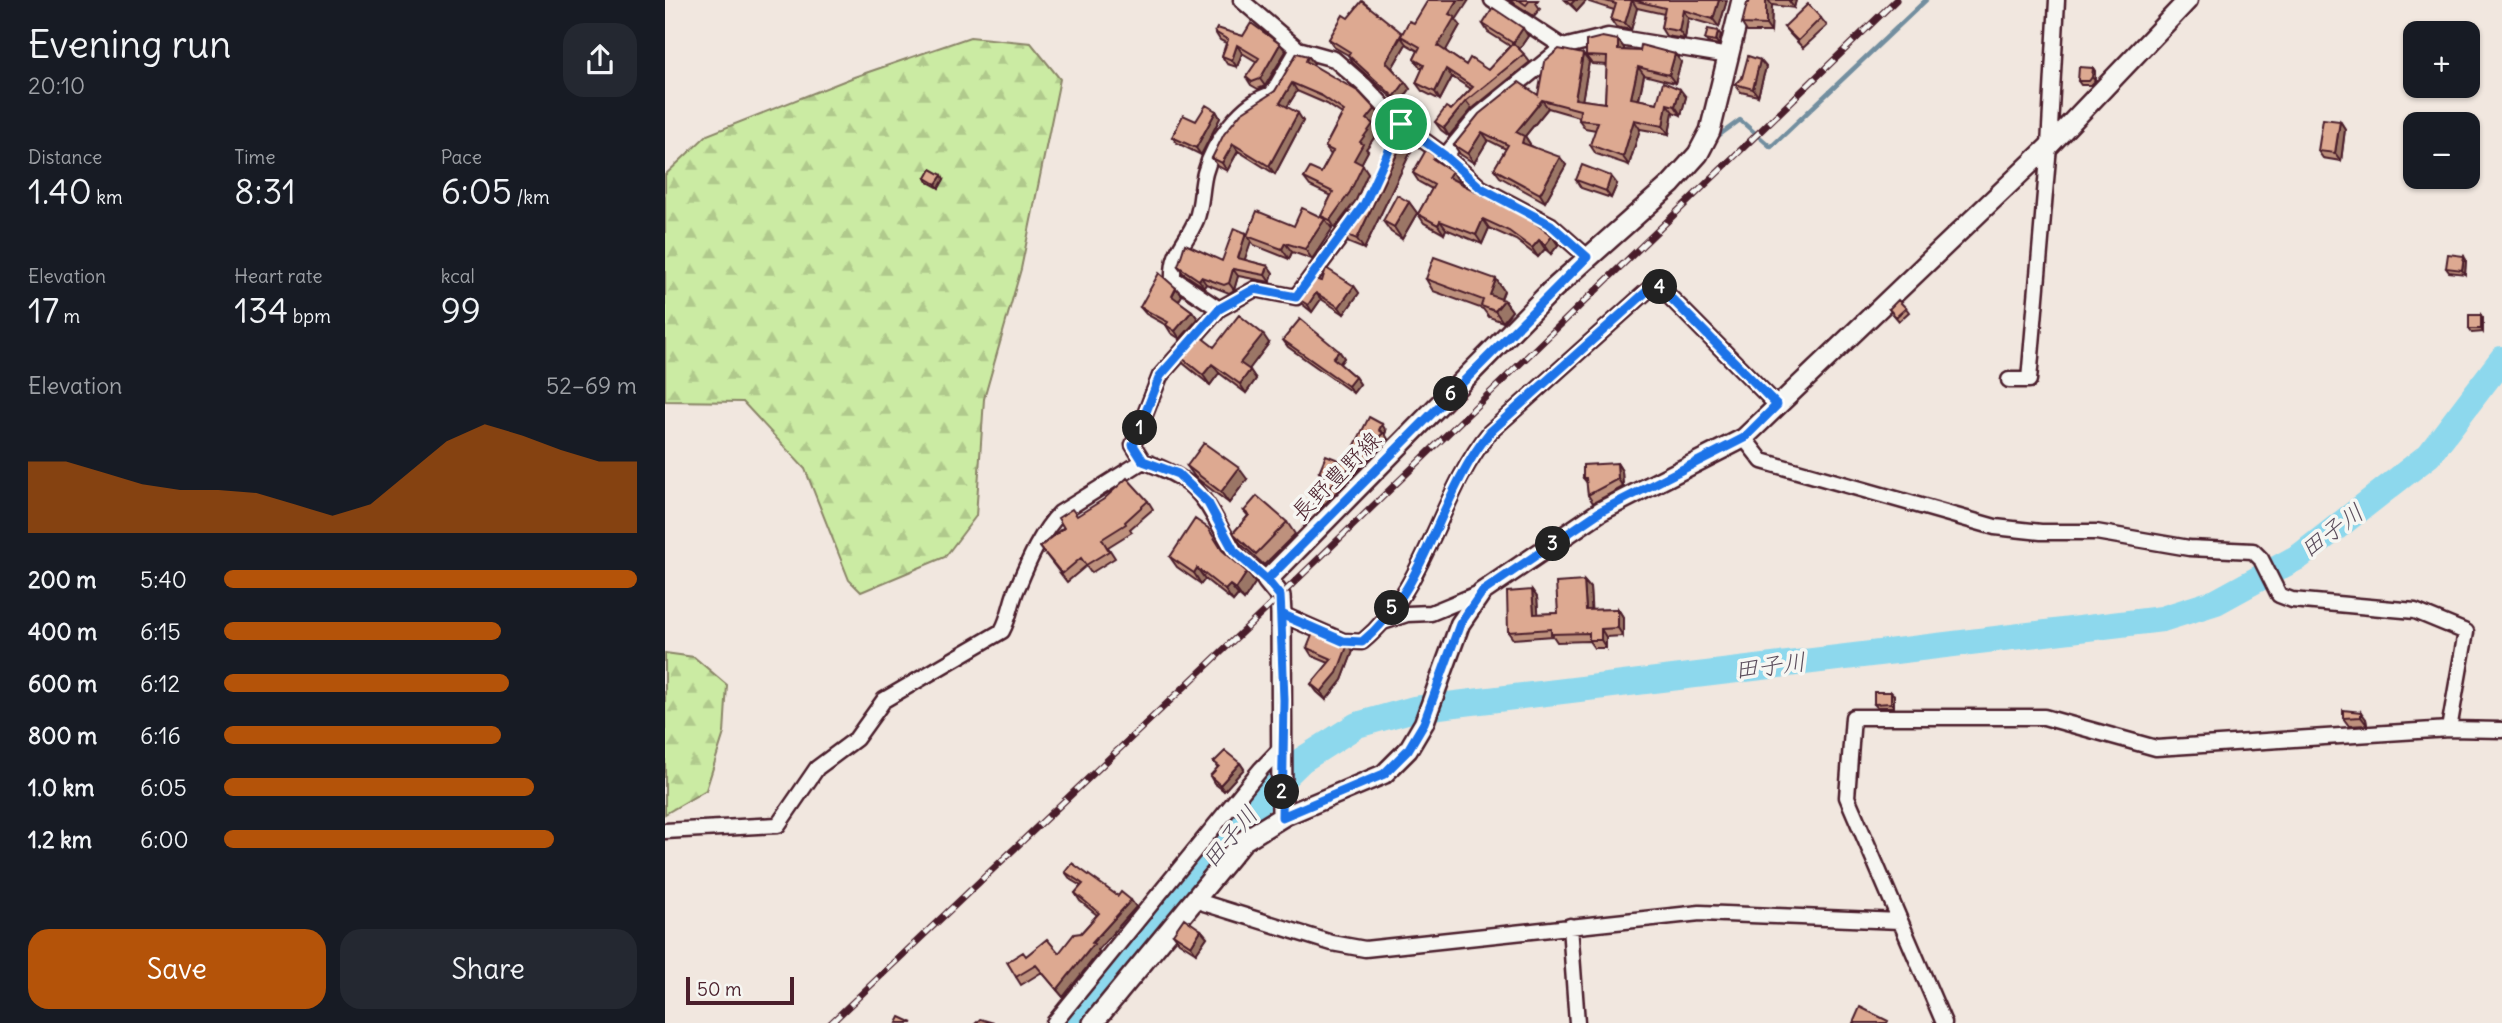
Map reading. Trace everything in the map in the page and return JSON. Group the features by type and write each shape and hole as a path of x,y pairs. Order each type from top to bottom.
{"main road":[{"name":"長野豊野線","path":"1267,580 1587,257 1671,184 1698,155 1710,131 1742,0"},
{"path":"1093,1023 1243,841 1282,817 1280,596 1267,580"}],"street":[{"path":"1241,0 1298,49 1334,59 1366,86 1398,130 1445,156 1481,188 1551,225 1587,257"},
{"path":"1492,0 1563,47"},
{"path":"2009,380 2029,380 2049,146 2057,0"},
{"path":"1383,622 1407,614 1431,613 1482,592 1601,511 1744,438 2049,146 2188,0"},
{"path":"1445,156 1478,116 1563,47 1608,36 1728,56"},
{"path":"1219,309 1173,278 1172,260 1197,219 1206,170 1232,121 1259,98 1272,94 1298,49"},
{"path":"1267,580 1234,551 1208,503 1178,474 1143,461 1133,445 1160,376 1219,309 1255,289 1296,297 1364,205"},
{"path":"1281,614 1343,641 1362,642 1383,622 1437,531 1474,452 1490,432 1656,283 1777,405"},
{"path":"1744,438 1762,461 1995,527 2041,532 2096,531 2189,548 2253,551 2261,559 2280,595 2292,600 2415,611 2466,632 2449,729"},
{"path":"665,831 778,825 817,768 856,739 884,700 1002,631 1011,614 1018,586 1049,524 1060,513 1143,461"},
{"path":"1282,817 1384,774 1408,750 1424,723 1460,624 1482,592"},
{"path":"1944,1023 1847,797 1853,716 2044,717 2156,748 2449,729 2502,730"},
{"path":"1054,1023 1252,779 1282,752"},
{"path":"1194,900 1332,943 1365,949 1700,913 1900,921"},
{"path":"1570,926 1577,1023"}],"green space":[{"path":"970,37 1031,43 1060,79 1021,269 984,399 976,516 945,557 861,592 849,580 805,469 743,402 665,401 665,175 707,135 854,77"},
{"path":"665,653 694,657 727,685 724,733 706,790 665,814"}],"building":[{"path":"1428,0 1458,0 1449,14 1455,17 1438,46 1466,65 1470,58 1488,70 1513,43 1524,54 1466,101 1444,128 1435,122 1446,107 1451,110 1473,87 1446,69 1435,92 1416,83 1424,65 1414,59 1420,47 1401,36 1409,21 1414,23"},
{"path":"1602,0 1632,0 1625,23 1611,20 1616,4"},
{"path":"1632,0 1719,0 1713,19 1683,10 1679,31 1661,28 1665,8"},
{"path":"1750,0 1766,0 1766,25 1742,24"},
{"path":"1362,1 1402,33 1386,62 1405,82 1394,97 1348,55 1350,52 1329,39 1343,15 1348,18"},
{"path":"1808,4 1821,18 1798,41 1784,27"},
{"path":"1493,8 1523,28 1513,43 1483,24"},
{"path":"1251,23 1280,44 1260,79 1252,82 1246,77 1259,58 1237,45 1232,60 1222,56 1228,40 1215,32 1217,28 1243,36"},
{"path":"1708,29 1718,31 1716,41 1705,39"},
{"path":"1602,37 1618,40 1618,50 1640,51 1641,45 1675,54 1669,75 1638,67 1631,98 1657,103 1663,82 1680,89 1675,106 1667,104 1663,126 1634,120 1623,157 1590,145 1598,122 1579,120 1580,110 1542,100 1516,132 1524,136 1522,143 1560,157 1540,194 1494,169 1508,145 1482,132 1468,154 1454,145 1479,114 1519,82 1538,95 1544,62 1559,49 1583,54 1575,99 1605,103 1607,57 1586,56 1586,41"},
{"path":"1297,53 1308,56 1306,61 1359,92 1375,109 1367,119 1373,124 1360,142 1363,144 1354,160 1363,165 1350,192 1330,220 1321,216 1333,192 1304,178 1310,168 1321,173 1333,151 1325,147 1344,111 1322,96 1292,83 1280,103 1298,113 1269,166 1233,144 1222,163 1212,158 1224,134 1241,113 1275,91"},
{"path":"1748,56 1760,60 1753,89 1735,84 1742,78"},
{"path":"2079,67 2093,68 2089,81 2078,81"},
{"path":"1206,105 1216,111 1196,148 1172,137 1183,115 1196,121"},
{"path":"2323,119 2340,121 2335,153 2318,151"},
{"path":"1397,129 1406,135 1357,239 1342,233 1365,199"},
{"path":"1426,150 1435,156 1433,159 1452,171 1448,177 1530,219 1552,236 1545,245 1539,240 1532,248 1509,231 1483,219 1476,235 1440,221 1438,225 1418,214 1434,185 1413,173"},
{"path":"1582,165 1611,176 1606,191 1576,180"},
{"path":"931,169 942,175 936,184 926,178"},
{"path":"1397,195 1409,202 1394,227 1383,221"},
{"path":"1302,208 1325,219 1305,249 1285,243 1282,249 1247,236 1257,211 1294,226"},
{"path":"1234,228 1246,233 1238,258 1268,266 1265,275 1233,269 1229,283 1224,285 1201,277 1199,280 1178,266 1185,244 1222,261"},
{"path":"2448,254 2464,256 2462,270 2446,268"},
{"path":"1434,257 1496,279 1490,295 1504,300 1495,311 1481,306 1483,300 1426,279"},
{"path":"1326,268 1354,286 1339,307 1316,293 1308,305 1297,298 1313,279 1322,281"},
{"path":"1159,273 1176,288 1172,296 1192,311 1175,331 1166,325 1168,322 1140,307"},
{"path":"1898,300 1906,308 1896,317 1889,309"},
{"path":"1239,315 1263,334 1240,363 1250,370 1240,384 1212,364 1203,375 1177,354 1196,333 1214,347"},
{"path":"2469,315 2481,315 2481,329 2469,329"},
{"path":"1300,319 1339,351 1333,358 1355,377 1348,386 1283,340"},
{"path":"1369,417 1382,424 1379,430 1383,433 1314,503 1310,499 1331,477 1319,472 1326,455 1346,463"},
{"path":"1204,443 1239,468 1221,492 1187,466"},
{"path":"1617,463 1618,479 1588,495 1586,478 1583,478 1583,465"},
{"path":"1127,478 1148,501 1125,522 1126,524 1102,539 1109,551 1086,565 1081,558 1062,574 1040,547 1064,528 1058,518 1072,509 1077,516 1104,499"},
{"path":"1257,496 1287,522 1256,554 1233,533 1249,515 1244,511"},
{"path":"1195,519 1208,528 1222,550 1247,572 1236,589 1230,585 1225,590 1197,568 1194,573 1170,557"},
{"path":"1584,581 1586,610 1618,609 1618,628 1601,629 1601,640 1589,640 1589,633 1551,634 1551,629 1508,632 1507,592 1532,590 1534,614 1558,613 1556,583"},
{"path":"1313,633 1334,642 1348,644 1337,673 1321,692 1311,684 1332,659 1307,648"},
{"path":"1874,692 1891,692 1891,703 1874,704"},
{"path":"2343,710 2361,712 2361,717 2343,718"},
{"path":"1225,751 1240,763 1220,785 1210,776 1219,766 1214,762"},
{"path":"1072,863 1118,896 1121,892 1131,900 1092,943 1094,944 1057,990 1036,965 1016,977 1007,962 1023,952 1026,956 1047,939 1059,953 1074,934 1081,933 1099,913 1075,893 1083,884 1065,872"},
{"path":"1184,918 1201,930 1191,946 1173,934"},
{"path":"1860,1007 1888,1021 1887,1023 1853,1023"},
{"path":"900,1017 913,1023 897,1023"},
{"path":"980,1019 994,1023 976,1023"}],"waterway":[{"path":"1714,139 1740,120 1771,147 1926,0"},
{"name":"田子川","path":"1072,1023 1260,801 1302,760 1357,725 1414,709 2162,619 2216,602 2300,556 2429,455 2502,359"}],"railway":[{"path":"831,1023 1280,596 1896,0"}],"route":[{"path":"1401,124 1364,205 1296,297 1255,289 1219,309 1160,376 1133,445 1143,461 1178,474 1208,503 1230,539 1234,551 1267,580 1280,596 1284,700 1282,817 1384,774 1408,750 1424,723 1460,624 1482,592 1601,511 1744,438 1777,405 1656,283 1490,432 1474,452 1437,531 1377,629 1362,642 1343,641 1281,614 1280,596 1267,580 1587,257 1551,225 1481,188 1445,156 1401,124"}]}
